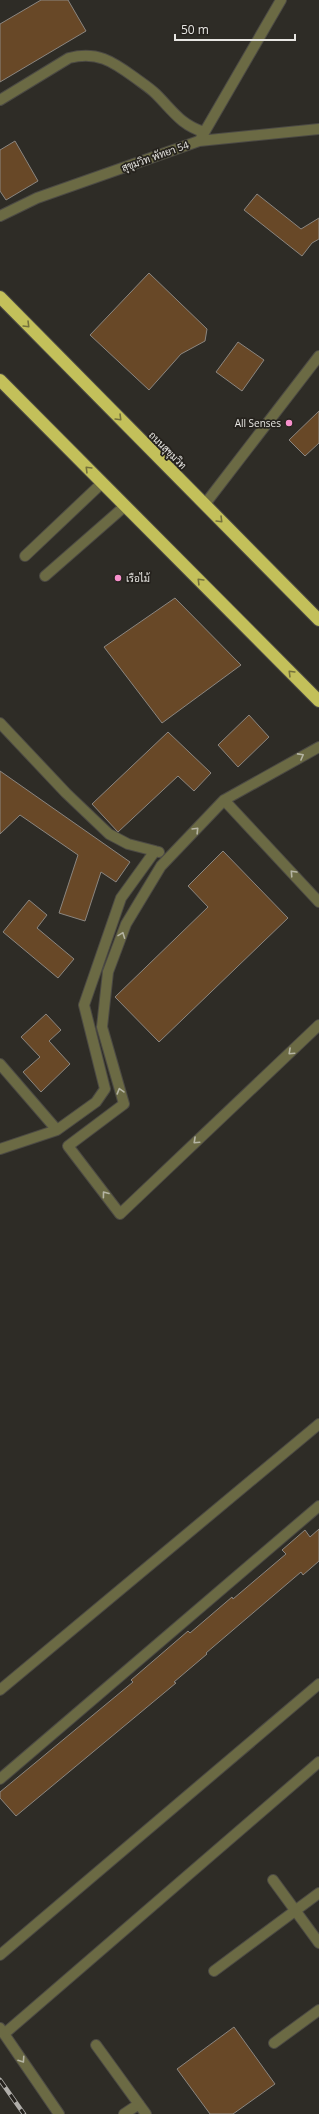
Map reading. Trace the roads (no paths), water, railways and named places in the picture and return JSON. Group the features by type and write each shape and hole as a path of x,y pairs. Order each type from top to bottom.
{"highway":[{"name":"ถนนสุขุมวิท","path":"0,297 319,620"},
{"path":"0,380 319,701"}],"street":[{"path":"199,141 281,0"},
{"path":"0,100 69,58 82,55 93,56 110,60 155,93 180,120 191,128 204,132"},
{"name":"สุขุมวิท พัทยา 54","path":"0,216 37,198 199,141 319,129"},
{"path":"204,504 319,356"},
{"path":"25,556 102,483"},
{"path":"45,576 125,506"},
{"path":"0,722 66,793 109,834 128,844 171,855"},
{"path":"319,747 224,800 161,866 126,924 108,972 102,1028 124,1104 68,1146 120,1214 319,1025"},
{"path":"224,800 319,902"},
{"path":"0,1150 56,1130 96,1102 105,1089 84,1005 121,898 155,850"},
{"path":"0,1064 56,1130"},
{"path":"0,1690 319,1424"},
{"path":"0,1779 319,1506"},
{"path":"0,1955 319,1684"},
{"path":"59,2114 2,2031 319,1762"},
{"path":"273,1880 319,1943"},
{"path":"214,1971 319,1893"},
{"path":"274,2043 319,2010"},
{"path":"96,2045 146,2114"},
{"path":"124,2114 138,2104"}],"railway":[{"path":"0,2080 24,2114"}],"place":[{"name":"All Senses","path":"289,423"},
{"name":"เรือไม้","path":"118,578"}]}
